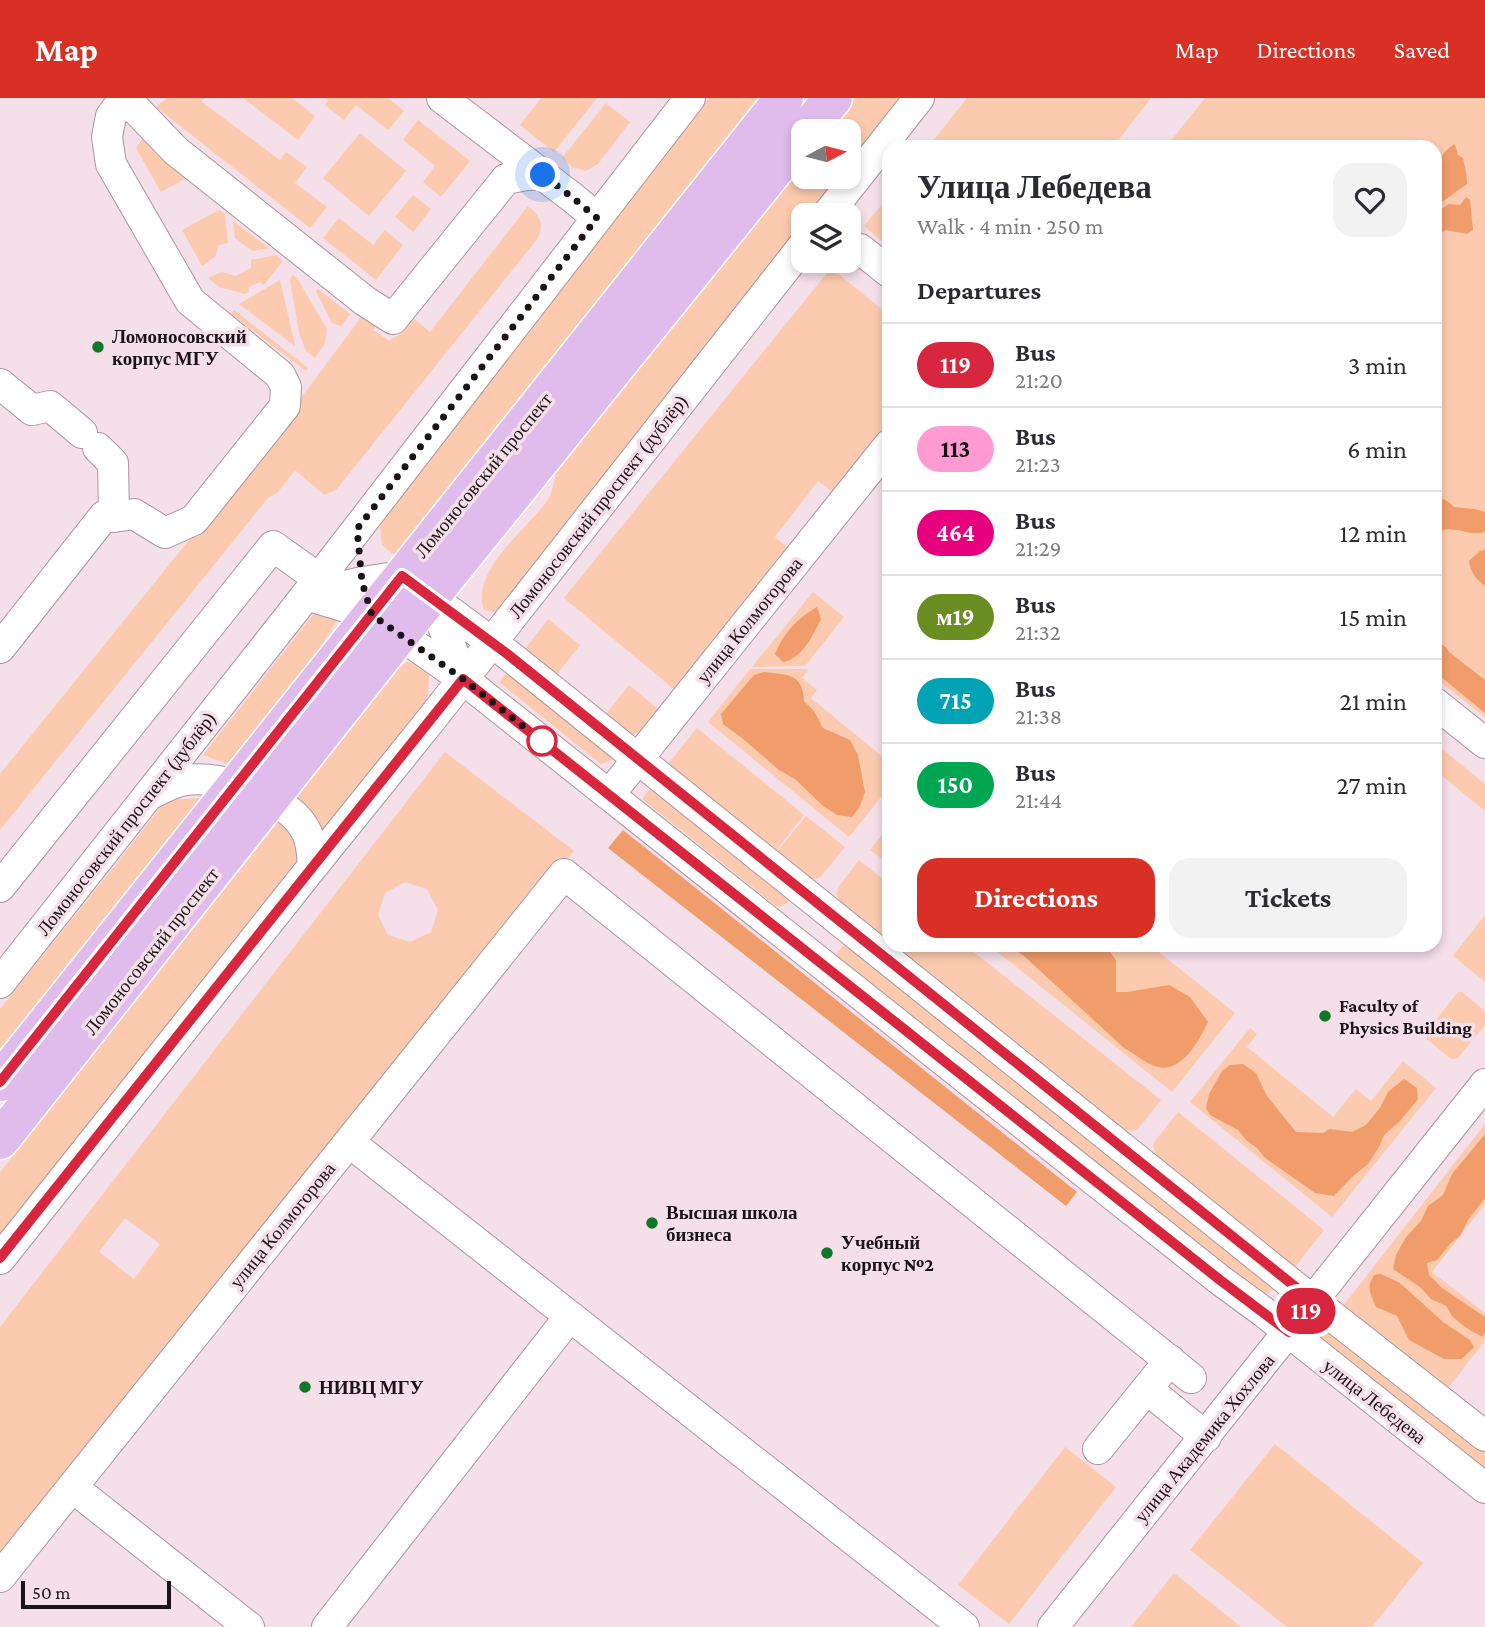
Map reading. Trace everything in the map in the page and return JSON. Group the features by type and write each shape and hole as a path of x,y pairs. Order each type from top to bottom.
{"main road":[{"name":"Ломоносовский проспект","path":"417,586 784,98"},
{"name":"Ломоносовский проспект","path":"816,119 833,98"},
{"name":"Ломоносовский проспект","path":"0,1140 254,792 378,610 417,586 791,149"},
{"name":"Ломоносовский проспект","path":"0,1082 254,792"}],"street":[{"path":"0,648 104,516 134,514 165,533 194,520 285,406 286,387 280,376 190,301 111,164 107,137 111,116 125,98 176,151 365,301 393,319 506,179 543,175"},
{"path":"442,98 597,218"},
{"name":"Ломоносовский проспект (дублёр)","path":"0,983 312,587 690,98"},
{"path":"886,140 919,98"},
{"path":"836,203 882,145"},
{"path":"861,250 882,266"},
{"name":"Ломоносовский проспект (дублёр)","path":"0,1259 463,679 791,261"},
{"path":"0,384 32,410 50,406 113,463 114,517"},
{"name":"улица Колмогорова","path":"609,795 882,454"},
{"path":"357,529 378,610"},
{"name":"улица Лебедева","path":"0,887 273,547 312,587 378,610 1485,1488"},
{"path":"417,586 492,642 1485,1436"},
{"path":"417,586 463,679"},
{"path":"1442,709 1485,743"},
{"path":"146,798 168,785 187,779 210,780 254,792 284,807 297,819 307,833 313,866"},
{"name":"улица Колмогорова","path":"0,1577 564,874 1180,1369 1147,1389"},
{"path":"785,934 807,924 815,913 815,902"},
{"name":"улица Академика Хохлова","path":"1053,1627 1485,1084"},
{"path":"349,1142 964,1627"},
{"path":"1108,1190 1133,1156"},
{"path":"327,1627 570,1316"},
{"path":"1098,1449 1147,1389 1206,1437"},
{"path":"72,1487 249,1627"}],"shaded area":[{"path":"167,98 204,98 202,102 280,160 286,152 307,167 295,183 327,207 310,228 156,107"},
{"path":"243,98 292,98 315,116 298,140"},
{"path":"326,98 388,98 404,111 388,130 356,105 344,120 325,105 328,100"},
{"path":"541,98 597,98 554,152 520,125"},
{"path":"709,98 763,98 400,553 393,554 382,545 380,527 385,509"},
{"path":"853,98 911,98 861,161 861,119 836,119"},
{"path":"967,98 1151,98 1118,140 934,140"},
{"path":"1205,98 1485,98 1485,717 1442,683 1442,140 1172,140"},
{"path":"606,103 630,122 598,164 586,171 572,167 562,158"},
{"path":"418,120 470,161 441,197 423,182 435,166 403,140"},
{"path":"360,133 406,171 369,216 323,178"},
{"path":"145,135 194,174 161,192 136,148"},
{"path":"1455,144 1458,155 1463,158 1467,184 1442,202 1442,156"},
{"path":"791,176 791,189 838,189 827,203 791,203 791,248 502,609 495,612 484,610 482,595 485,580 503,551 548,500 556,474"},
{"path":"413,195 431,209 413,232 395,217"},
{"path":"1466,197 1470,200 1473,230 1467,234 1446,230 1442,232 1442,208 1449,204 1460,205"},
{"path":"882,204 882,241 864,226"},
{"path":"528,206 540,220 538,238 336,490 324,495 295,470 278,492 268,498 0,830 0,774 265,446 365,312 379,322 373,330 389,341 400,334 413,318 430,332"},
{"path":"219,210 225,214 228,243 219,245 215,257 202,266 182,230"},
{"path":"339,218 373,245 385,230 403,245 376,280 323,238"},
{"path":"233,221 269,248 252,251 235,238"},
{"path":"276,255 283,261 264,285 260,282 248,287 249,292 245,294 219,287 208,278 222,272 236,276 251,268 251,260"},
{"path":"827,273 837,273 882,309 882,431 834,493 818,481 775,537 793,552 682,696 564,598"},
{"path":"292,275 297,278 327,329 325,343 315,358 306,351 299,333 290,280"},
{"path":"280,280 295,346 239,304"},
{"path":"318,289 350,314 341,326 332,323 316,291"},
{"path":"234,310 308,368 306,371 231,314"},
{"path":"1442,499 1454,507 1485,512 1485,532 1442,530"},
{"path":"1485,550 1485,586 1474,575 1469,561"},
{"path":"813,592 844,617 805,666 752,667"},
{"path":"327,597 347,604 320,648 228,764 203,755"},
{"path":"817,607 821,619 811,639 796,656 783,662 775,654 783,639 797,621"},
{"path":"548,619 580,645 557,674 525,649"},
{"path":"1442,645 1485,680 1485,713 1442,678"},
{"path":"407,662 419,664 429,675 425,703 319,837 295,800 401,666"},
{"path":"750,669 808,670 802,678 817,690 811,698 882,756 882,796 849,837 708,722"},
{"path":"509,670 613,756 612,760 601,764 499,682"},
{"path":"764,672 786,675 797,680 801,685 804,701 814,711 823,728 850,740 858,755 865,792 852,817 837,815 823,806 795,779 779,770 723,724 721,714 754,675"},
{"path":"629,685 662,712 642,733 632,734 606,714"},
{"path":"697,728 804,815 775,852 667,765"},
{"path":"1442,749 1485,784 1485,811 1442,776"},
{"path":"445,752 574,851 0,1567 0,1327","holes":["405,882 427,889 438,910 431,932 410,942 388,935 378,915 385,893","125,1218 160,1244 134,1279 99,1252"]},
{"path":"654,784 789,899 787,903 779,907 775,905 642,799"},
{"path":"203,798 0,1055 0,1009 167,800"},
{"path":"806,816 845,847 816,879 808,878 776,853"},
{"path":"282,817 305,849 155,1045 0,1240 0,1172"},
{"path":"623,830 1077,1192 1066,1206 608,848"},
{"path":"882,835 882,859 870,850"},
{"path":"859,860 882,878 882,935 840,902 836,894"},
{"path":"1485,915 1485,982 1453,956"},
{"path":"848,940 1274,1285 1272,1290 1264,1295 836,955"},
{"path":"902,952 974,952 1161,1100 1138,1129 1125,1130"},
{"path":"998,952 1159,952 1235,1013 1172,1092"},
{"path":"1018,952 1110,952 1116,960 1116,992 1169,985 1190,997 1208,1022 1195,1045 1182,1060 1167,1067 1153,1066 1124,1048"},
{"path":"1458,992 1462,992 1485,1011 1485,1025 1458,1058 1451,1059 1423,1036"},
{"path":"1250,1028 1257,1034 1247,1047 1333,1117 1356,1089 1371,1101 1403,1061 1436,1088 1332,1217 1190,1102"},
{"path":"1243,1064 1256,1073 1267,1096 1296,1132 1323,1133 1330,1129 1352,1132 1366,1125 1380,1108 1388,1092 1404,1079 1417,1088 1418,1099 1384,1135 1368,1164 1334,1196 1315,1193 1264,1157 1238,1130 1210,1115 1206,1108 1209,1094 1222,1071 1230,1065"},
{"path":"1178,1112 1324,1230 1295,1267 1155,1154 1155,1141"},
{"path":"1485,1124 1485,1204 1432,1272 1485,1313 1485,1341 1448,1388 1343,1306"},
{"path":"1485,1134 1485,1198 1468,1220 1460,1236 1437,1260 1427,1263 1429,1275 1442,1288 1485,1317 1485,1333 1482,1337 1452,1316 1446,1306 1431,1299 1420,1287 1393,1269 1396,1255 1406,1237 1421,1221 1428,1206 1443,1195 1452,1174"},
{"path":"1381,1274 1400,1283 1443,1322 1470,1340 1474,1347 1462,1359 1444,1359 1409,1340 1397,1316 1376,1307 1372,1298 1372,1280 1374,1275"},
{"path":"1325,1326 1485,1452 1485,1475 1315,1340 1317,1331"},
{"path":"1275,1444 1423,1563 1372,1627 1287,1627 1190,1550"},
{"path":"1065,1447 1116,1487 1009,1624 958,1585"},
{"path":"1174,1573 1241,1627 1131,1627"}],"bus line":[{"name":"119","path":"0,1082 402,576 506,653 1313,1301 1289,1332 463,679 0,1258"}],"place":[{"name":"Ломоносовский корпус МГУ","path":"98,347"},
{"name":"Faculty of Physics Building","path":"1325,1016"},
{"name":"Высшая школа бизнеса","path":"652,1223"},
{"name":"Учебный корпус №2","path":"827,1253"},
{"name":"НИВЦ МГУ","path":"305,1387"}],"route":[{"path":"542,741 463,679 372,615 362,582 357,529 597,218 543,175"}]}
